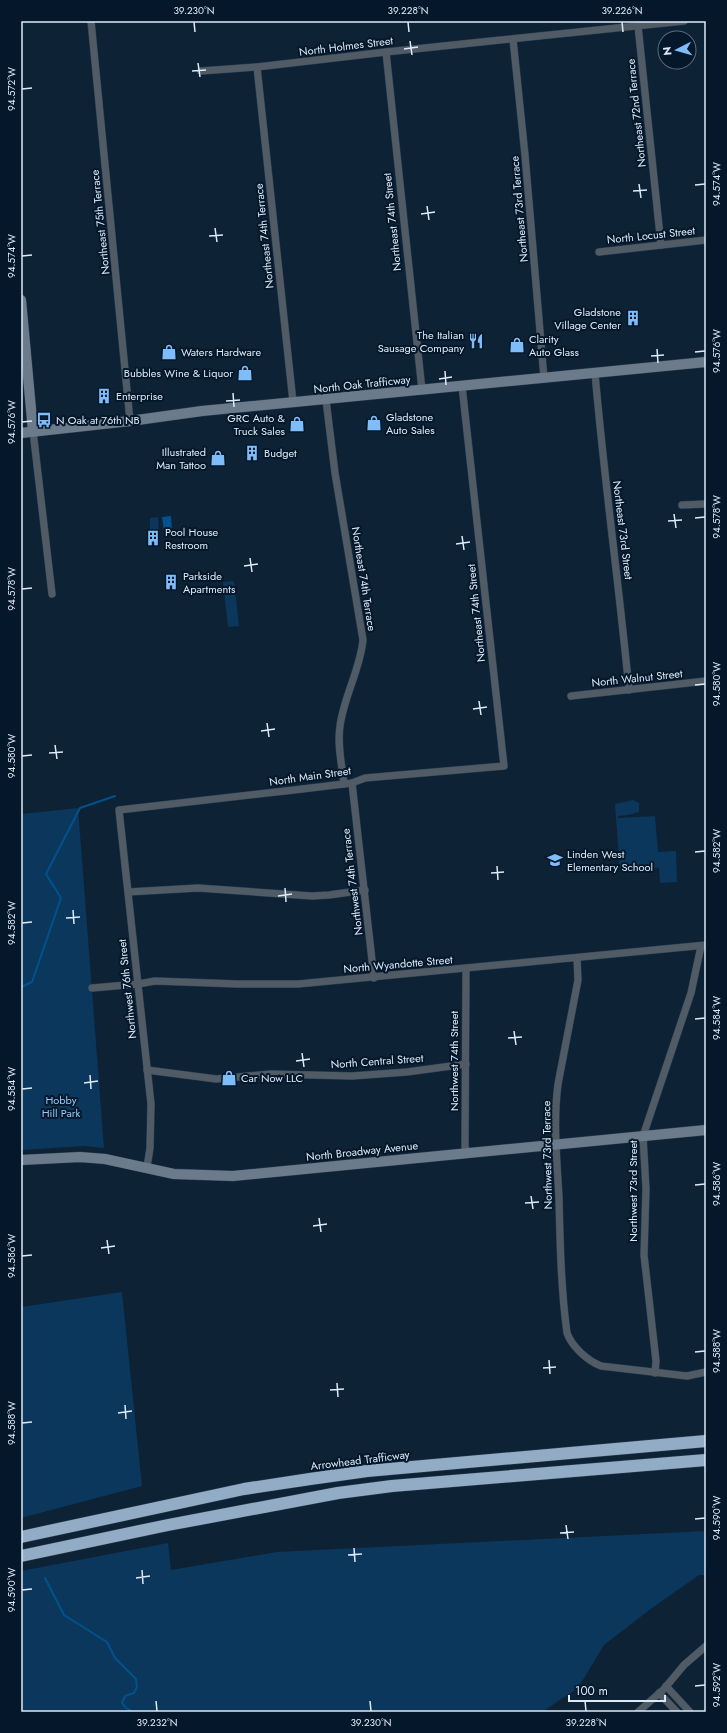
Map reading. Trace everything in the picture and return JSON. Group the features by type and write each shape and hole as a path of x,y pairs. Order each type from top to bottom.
{"highway":[{"name":"Arrowhead Trafficway","path":"21,1537 244,1489 317,1478 367,1471 706,1441"},
{"path":"21,1556 168,1525 338,1493 392,1486 706,1460"}],"street":[{"name":"Northeast 75th Terrace","path":"91,21 130,421"},
{"name":"North Holmes Street","path":"202,71 257,67 684,21"},
{"name":"Northeast 72nd Terrace","path":"638,26 660,245"},
{"name":"Northeast 73rd Terrace","path":"513,39 525,155 544,378"},
{"name":"Northeast 74th Street","path":"386,52 422,390"},
{"name":"Northeast 74th Terrace","path":"257,67 293,402"},
{"name":"North Locust Street","path":"599,252 706,240"},
{"path":"21,300 33,431 52,594"},
{"name":"North Oak Trafficway","path":"21,433 130,421 186,413 706,362"},
{"name":"Northeast 73rd Street","path":"595,373 601,438 620,589 629,690"},
{"name":"Northeast 74th Street","path":"462,386 504,766"},
{"name":"Northeast 74th Terrace","path":"326,400 335,473 363,640 358,666 340,726 339,744 348,784"},
{"path":"682,505 706,504"},
{"name":"North Walnut Street","path":"571,696 706,681"},
{"name":"North Main Street","path":"119,810 348,784 365,778 504,766"},
{"name":"Northwest 74th Terrace","path":"348,784 365,890 374,978"},
{"name":"Northwest 76th Street","path":"119,810 152,1121 147,1167"},
{"path":"128,892 198,888 312,896 365,890"},
{"name":"North Wyandotte Street","path":"92,988 138,984 155,980 238,984 298,984 704,946"},
{"name":"Northwest 73rd Street","path":"655,1373 656,1361 644,1255 646,1189 643,1136 691,993 704,946"},
{"name":"Northwest 73rd Terrace","path":"577,958 578,980 558,1084 555,1145 566,1328 570,1341 592,1362 601,1366 687,1376 706,1372"},
{"name":"Northwest 74th Street","path":"466,969 465,1147 468,1153"},
{"name":"North Central Street","path":"147,1070 216,1079 272,1074 352,1076 407,1072 466,1064"},
{"name":"North Broadway Avenue","path":"21,1160 80,1157 105,1159 174,1174 234,1176 706,1130"},
{"path":"638,1712 659,1694 684,1665 706,1646"},
{"path":"666,1686 690,1712"},
{"path":"659,1694 677,1712"}],"green space":[{"path":"158,517 159,533 150,533 150,518"},
{"path":"234,581 239,626 228,627 223,582"},
{"path":"633,800 639,803 639,812 618,816 618,818 655,816 658,852 676,851 677,882 660,883 659,868 620,871 615,804"},
{"name":"Hobby Hill Park","path":"78,808 104,1148 84,1146 21,1150 21,814"},
{"path":"122,1292 142,1486 21,1518 21,1307"},
{"path":"706,1531 706,1575 699,1575 652,1608 604,1645 578,1688 542,1712 21,1712 21,1571 168,1543 171,1570 277,1552"}],"shaded area":[{"path":"171,516 172,531 164,531 162,517"}],"waterway":[{"path":"21,987 32,982 61,898 46,874 80,808 115,796"},
{"path":"45,1578 64,1615 107,1642 115,1658 136,1679 137,1687 134,1693 125,1696 122,1703 126,1708 133,1712"}],"place":[{"name":"Gladstone Village Center","path":"633,318"},
{"name":"The Italian Sausage Company","path":"476,341"},
{"name":"Clarity Auto Glass","path":"517,345"},
{"name":"Waters Hardware","path":"169,352"},
{"name":"Bubbles Wine & Liquor","path":"245,373"},
{"name":"Enterprise","path":"104,396"},
{"name":"N Oak at 76th NB","path":"44,420"},
{"name":"Gladstone Auto Sales","path":"374,423"},
{"name":"GRC Auto & Truck Sales","path":"297,424"},
{"name":"Budget","path":"252,453"},
{"name":"Illustrated Man Tattoo","path":"218,458"},
{"name":"Pool House Restroom","path":"153,538"},
{"name":"Parkside Apartments","path":"171,582"},
{"name":"Linden West Elementary School","path":"555,860"},
{"name":"Car Now LLC","path":"229,1078"}]}
